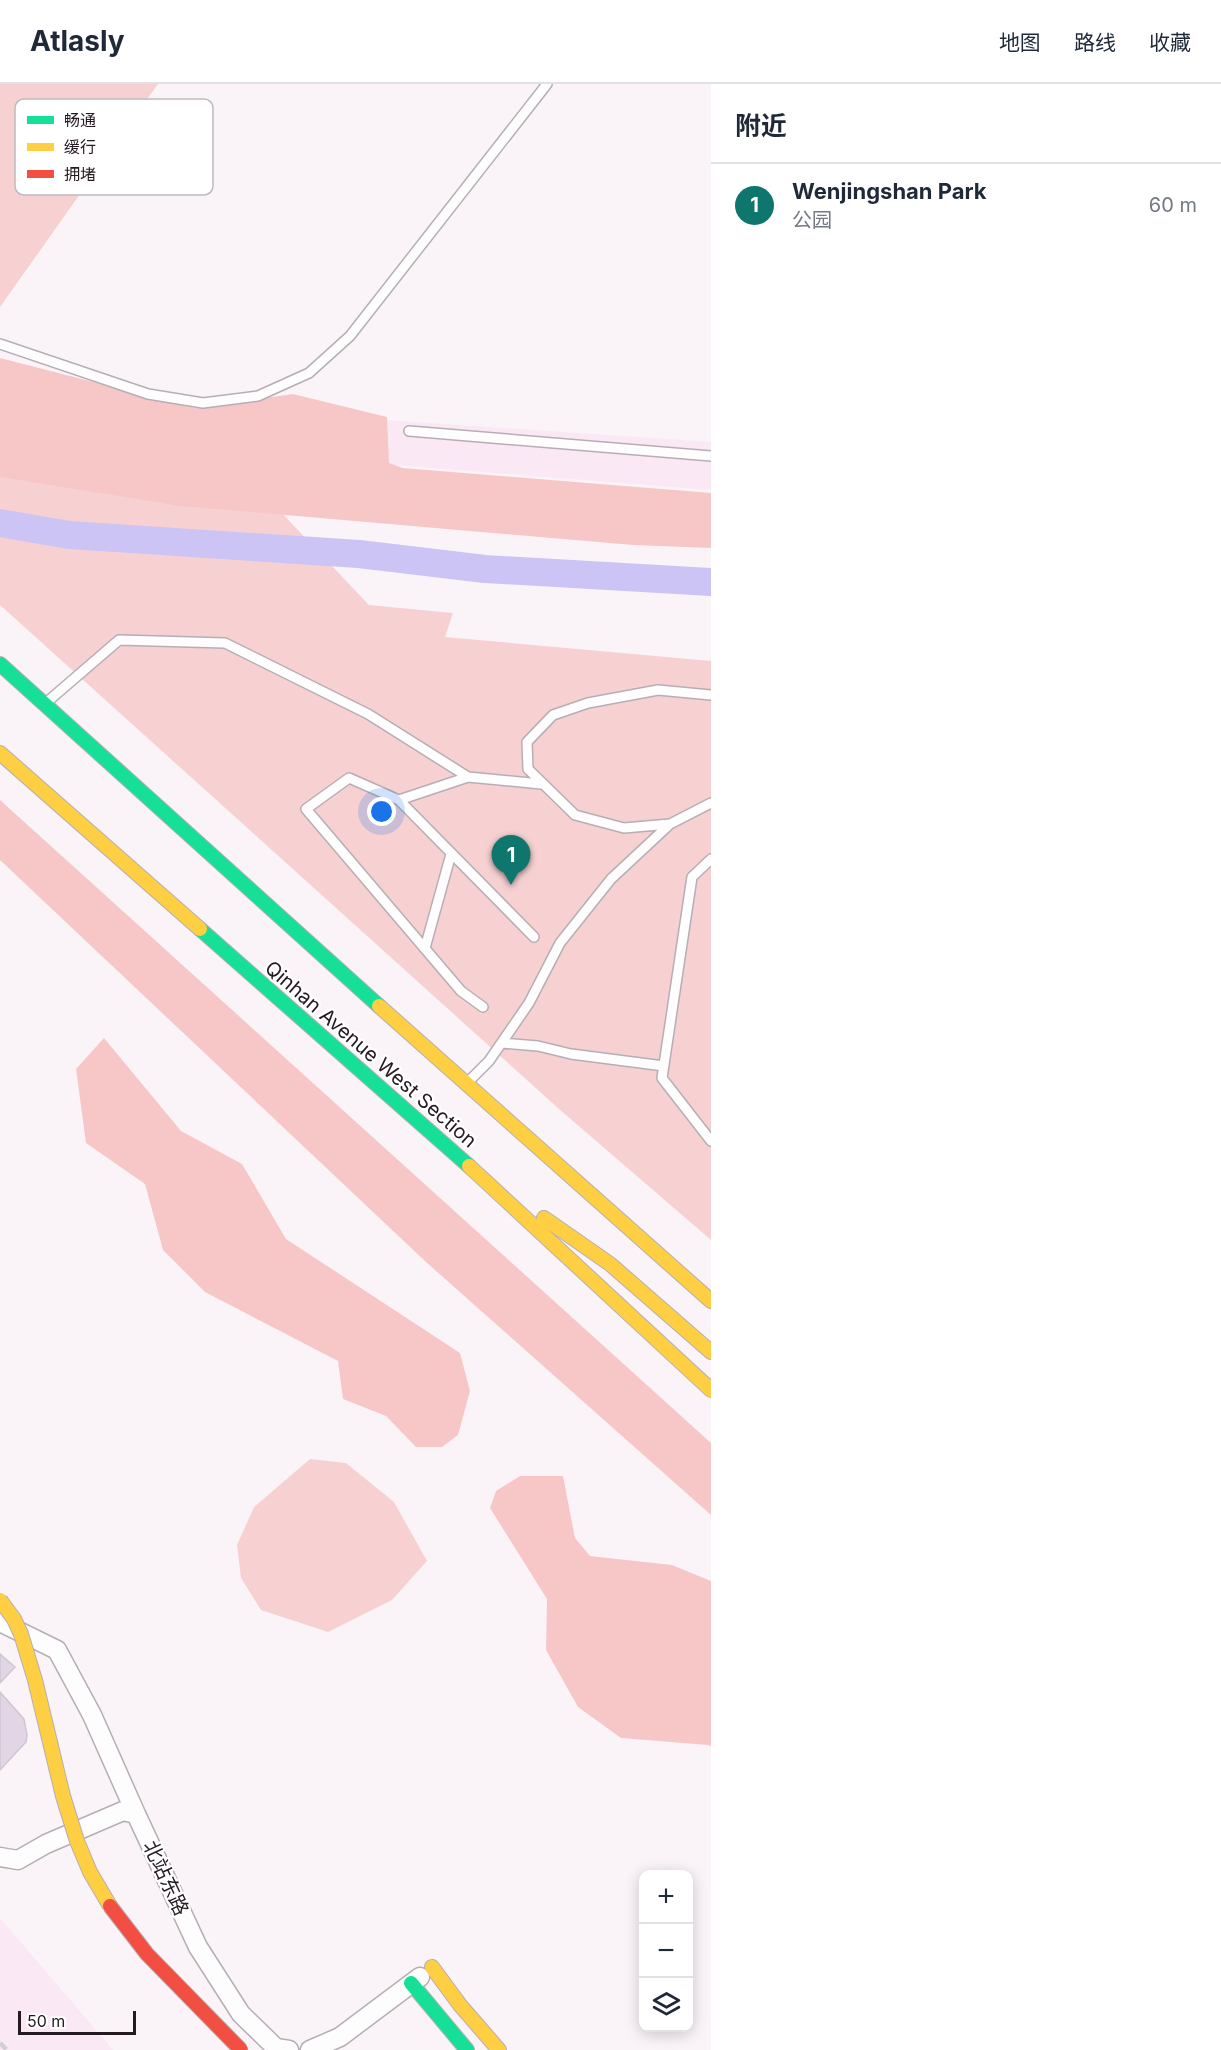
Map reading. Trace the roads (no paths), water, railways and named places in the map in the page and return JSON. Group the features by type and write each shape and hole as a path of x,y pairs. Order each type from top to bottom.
{"main road":[{"name":"Qinhan Avenue West Section","path":"0,664 466,1084 711,1301"},
{"name":"Qinhan Avenue West Section","path":"0,753 489,1184 711,1390"},
{"path":"489,1184 578,1239 633,1282 711,1352"},
{"path":"0,1600 17,1625 34,1677 76,1841 93,1877 118,1920 149,1958 242,2050"},
{"path":"432,1967 460,2005 499,2050"},
{"path":"411,1983 467,2050"}],"street":[{"name":"北站东路","path":"0,1622 57,1650 92,1715 198,1947 241,2013 276,2048 290,2050"},
{"path":"0,1857 18,1860 46,1844 123,1811 136,1814"},
{"path":"310,2050 340,2037 432,1967"}],"lane":[{"path":"0,345 147,394 203,403 258,396 309,373 350,336 547,84"},
{"path":"409,431 711,456"},
{"path":"44,704 119,640 225,642 368,714 468,777"},
{"path":"670,824 624,828 575,815 528,769 527,742 553,716 588,703 658,690 711,695"},
{"path":"399,801 468,777 541,784"},
{"path":"483,1007 461,991 306,809 349,778 399,801 534,937"},
{"path":"466,1084 489,1061 502,1043 529,1004 560,943 611,879 670,824 711,804"},
{"path":"425,948 452,854"},
{"path":"711,859 692,877 662,1077 711,1141"},
{"path":"502,1043 538,1046 571,1054 664,1066"}],"waterway":[{"path":"0,523 69,535 359,554 485,569 711,582"}],"railway":[{"path":"0,2043 7,2050"}],"place":[{"name":"Wenjingshan Park","path":"511,885"}]}
